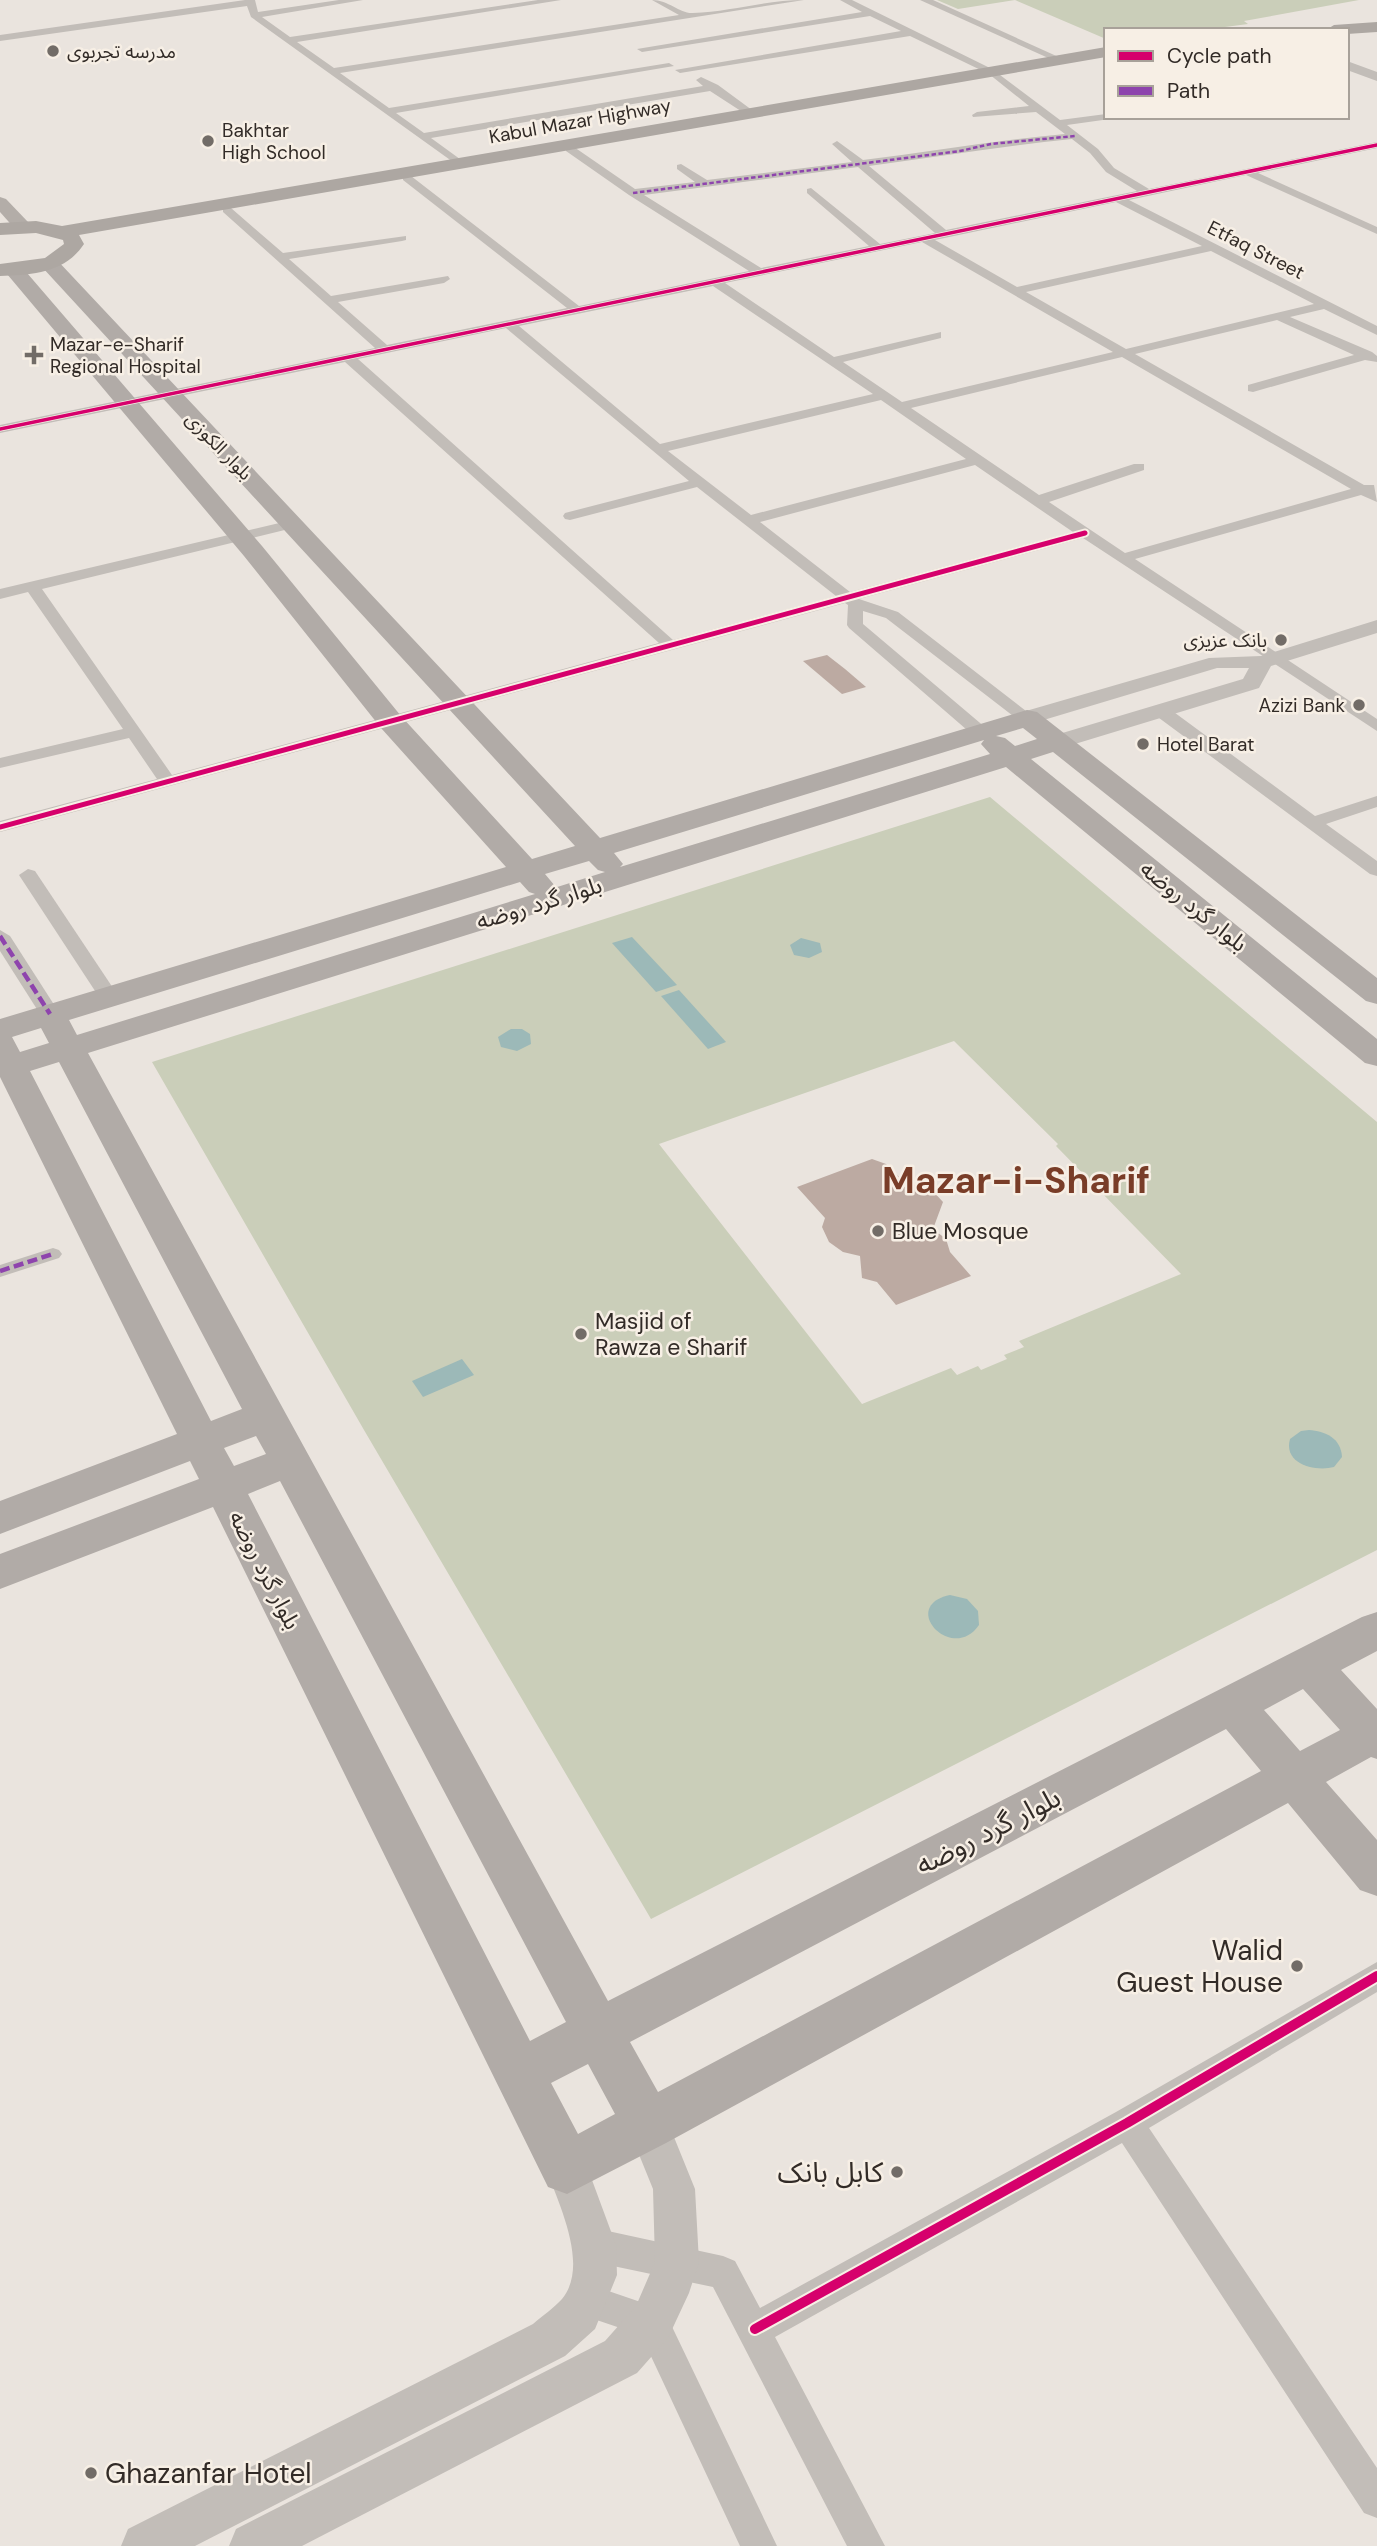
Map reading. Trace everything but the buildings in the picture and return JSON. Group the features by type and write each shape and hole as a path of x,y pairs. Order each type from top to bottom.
{"highway":[{"path":"1349,30 1377,29"},
{"path":"1349,32 1377,29"},
{"name":"Kabul Mazar Highway","path":"68,238 1058,59 1104,55"},
{"name":"Kabul Mazar Highway","path":"68,238 460,164 991,72 1104,55"},
{"path":"0,229 22,226 68,238 71,250 49,263 7,270"}],"main road":[{"path":"0,202 22,226"},
{"name":"بلوار الکوزی","path":"49,263 457,705 621,877"},
{"name":"بلوار الکوزی","path":"7,270 127,403 391,722 552,899"},
{"name":"بلوار گرد روضه","path":"0,1030 1027,718 1374,988"},
{"name":"بلوار گرد روضه","path":"980,732 1375,1052"},
{"name":"بلوار گرد روضه","path":"567,2168 223,1486 4,1060 68,1049 1057,742"},
{"path":"1318,1007 1374,988"},
{"path":"50,1014 648,2125"},
{"path":"0,1518 266,1416"},
{"path":"0,1572 290,1461"},
{"name":"بلوار گرد روضه","path":"519,2073 1377,1630"},
{"path":"567,2168 1293,1776 1375,1735 1309,1665"},
{"path":"1233,1704 1377,1875"}],"street":[{"path":"254,15 358,0"},
{"path":"289,40 556,0"},
{"path":"657,0 689,18"},
{"path":"333,71 799,0"},
{"path":"845,0 991,72 1041,108 1118,176 1128,178 1148,193"},
{"path":"925,0 1058,59"},
{"path":"0,38 250,1 254,15 460,164"},
{"path":"642,49 872,13"},
{"path":"610,30 620,36"},
{"path":"680,70 914,32"},
{"path":"631,43 669,66 714,88 751,113"},
{"path":"389,111 669,66"},
{"path":"1349,66 1377,77"},
{"path":"424,136 714,88"},
{"path":"977,115 1041,108"},
{"path":"1058,123 1104,117"},
{"path":"633,193 707,185 991,144 1075,136"},
{"path":"837,144 945,235"},
{"path":"0,429 1374,148"},
{"path":"570,149 633,193 760,273"},
{"path":"681,167 707,185"},
{"path":"1248,172 1377,231"},
{"path":"407,178 578,311"},
{"path":"811,191 878,249"},
{"name":"Etfaq Street","path":"1119,200 1377,331"},
{"path":"227,210 387,351"},
{"path":"1353,220 1377,215"},
{"path":"281,257 402,238"},
{"path":"925,239 1121,354 1369,487 1377,498"},
{"path":"1014,291 1212,247"},
{"path":"330,300 444,279"},
{"path":"716,282 1123,558 1269,661 1377,726"},
{"path":"900,407 1324,305"},
{"path":"1278,316 1372,358"},
{"path":"510,325 657,449 852,601 892,615 1027,718 1216,662 1269,661 1375,628"},
{"path":"832,361 937,335"},
{"path":"1253,388 1372,358"},
{"path":"350,359 669,644"},
{"path":"657,449 883,396"},
{"path":"750,520 977,460"},
{"path":"1037,501 1139,467"},
{"path":"570,516 700,482"},
{"path":"1123,558 1369,487"},
{"path":"0,594 246,544 298,530"},
{"path":"0,827 457,705 669,644 852,601 1085,533"},
{"path":"32,586 167,781"},
{"path":"852,601 855,625 980,732"},
{"path":"1057,742 1251,683 1269,661"},
{"path":"1160,711 1377,870"},
{"path":"0,763 133,732"},
{"path":"1312,823 1377,801"},
{"path":"28,875 109,996"},
{"path":"0,936 50,1014"},
{"path":"0,1271 53,1254"},
{"path":"755,2329 1127,2123 1377,1976"},
{"path":"1127,2123 1377,2500"},
{"path":"253,2546 621,2357 652,2322 677,2262 674,2189 648,2125"},
{"path":"145,2546 549,2340 579,2313 595,2276 594,2245 567,2168"},
{"path":"594,2245 723,2273 755,2329 867,2546"},
{"path":"585,2301 652,2322 759,2546"}],"green space":[{"path":"937,0 1015,0 958,9"},
{"path":"1015,0 1359,0 1217,28 1104,28 1104,38"},
{"path":"990,797 1377,1122 1377,1550 651,1919 152,1062","holes":["954,1041 1058,1144 1056,1146 1181,1274 1019,1341 1024,1347 1004,1355 1007,1359 981,1370 978,1366 957,1375 951,1368 862,1404 659,1144"]}],"water":[{"path":"632,937 677,985 656,992 612,943"},
{"path":"801,938 820,943 822,952 809,958 794,955 790,945"},
{"path":"679,990 726,1042 708,1049 661,996"},
{"path":"511,1029 522,1029 530,1034 531,1044 517,1051 501,1047 498,1037"},
{"path":"462,1359 474,1375 423,1397 412,1381"},
{"path":"1301,1431 1326,1434 1339,1445 1342,1457 1334,1467 1310,1467 1291,1455 1290,1439"},
{"path":"950,1595 967,1599 978,1611 979,1625 968,1635 956,1638 944,1636 929,1620 929,1610 935,1601"}],"marked path":[{"path":"633,193 960,151 991,144 1075,136"},
{"path":"0,936 50,1014"},
{"path":"0,1271 53,1254"}],"cycle path":[{"path":"0,429 1377,145"},
{"path":"0,827 1085,533"},
{"path":"755,2329 1127,2123 1377,1976"}],"place":[{"name":"مدرسه تجربوى","path":"53,51"},
{"name":"Bakhtar High School","path":"208,141"},
{"name":"Mazar-e-Sharif Regional Hospital","path":"34,355"},
{"name":"بانک عزیزی","path":"1281,640"},
{"name":"Azizi Bank","path":"1359,705"},
{"name":"Hotel Barat","path":"1143,744"},
{"name":"Blue Mosque","path":"878,1231"},
{"name":"Masjid of Rawza e Sharif","path":"581,1334"},
{"name":"Walid Guest House","path":"1297,1966"},
{"name":"کابل بانک","path":"897,2172"},
{"name":"Ghazanfar Hotel","path":"91,2473"}],"district":[{"name":"Mazar-i-Sharif","path":"1016,1180"}]}
